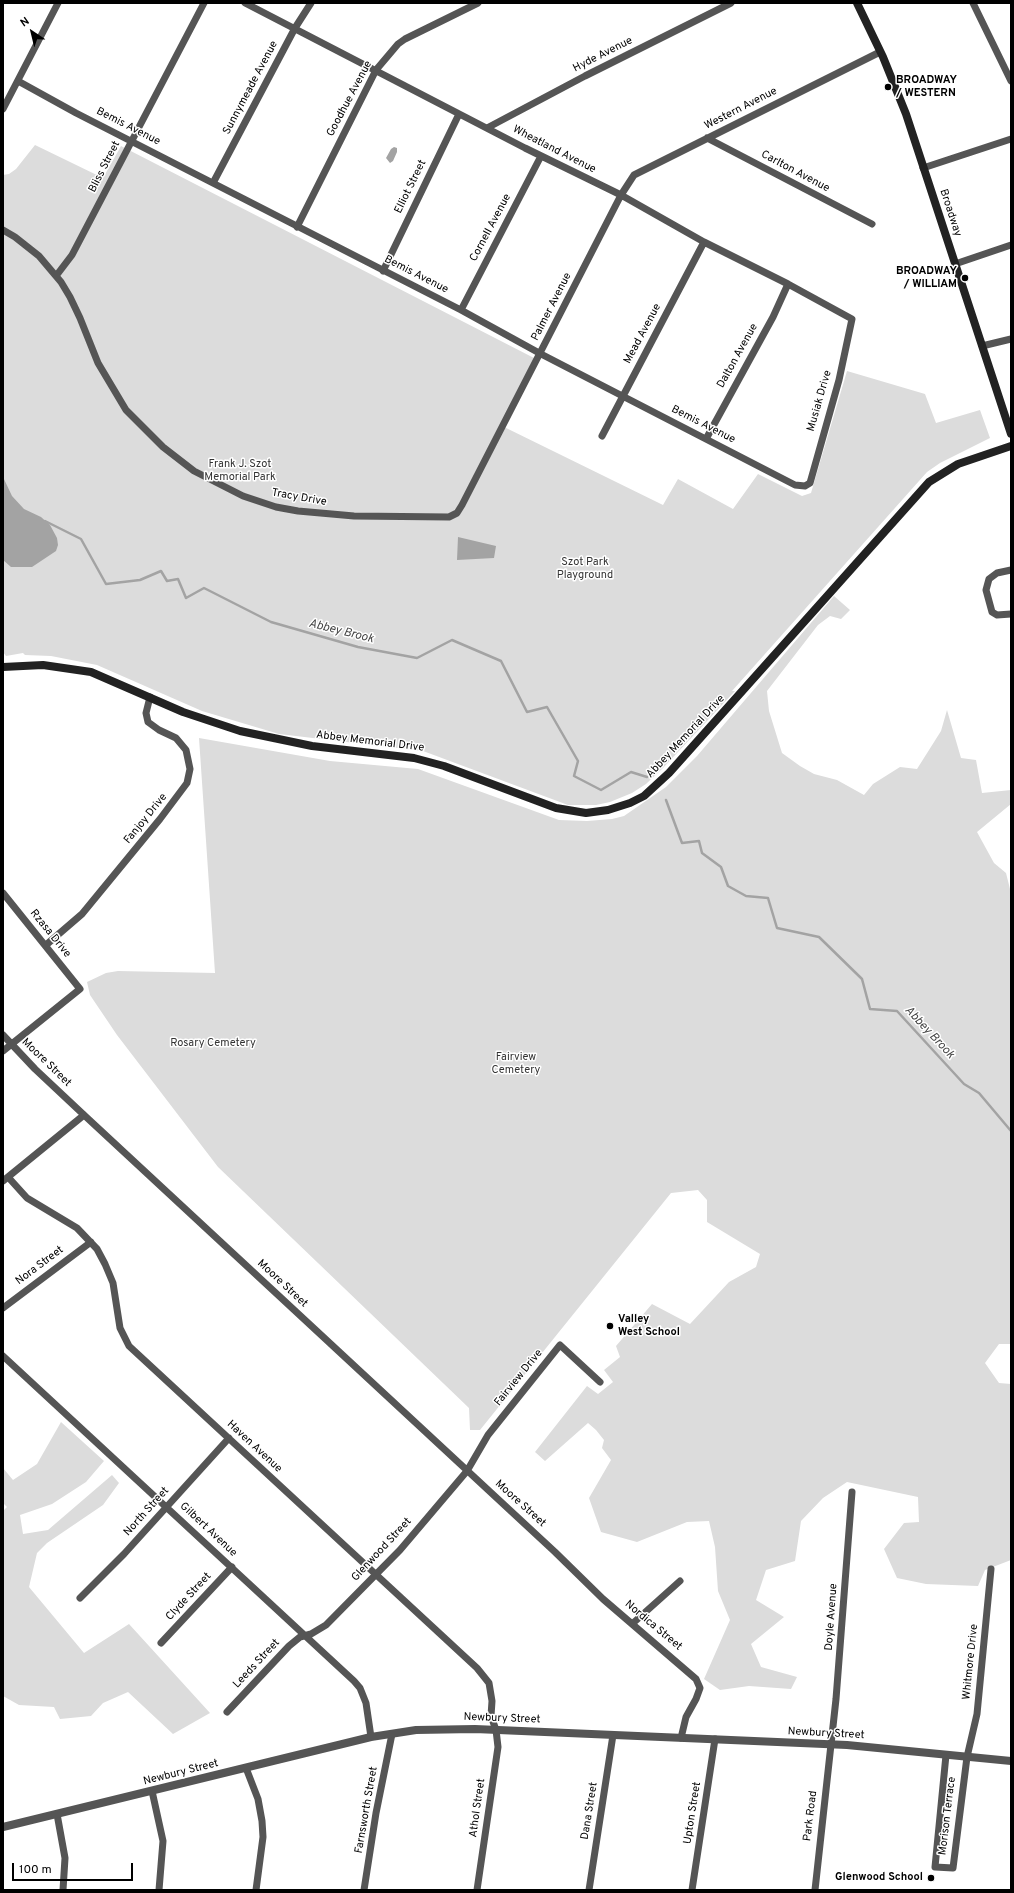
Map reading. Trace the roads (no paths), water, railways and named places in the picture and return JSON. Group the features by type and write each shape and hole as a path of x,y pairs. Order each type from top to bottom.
{"main road":[{"name":"Broadway","path":"857,3 880,52 906,114 1011,434"},
{"name":"Abbey Memorial Drive","path":"3,667 43,665 81,669 104,676 202,719 264,737 312,746 414,758 444,766 535,802 556,808 586,813 608,810 630,803 644,796 669,774 928,482 958,464 1011,446"}],"street":[{"path":"3,109 58,3"},
{"name":"Bliss Street","path":"56,276 72,255 204,3"},
{"name":"Wheatland Avenue","path":"245,3 541,156 621,195 704,242 788,284 852,319"},
{"name":"Sunnymeade Avenue","path":"213,183 295,28 311,3"},
{"name":"Goodhue Avenue","path":"297,226 376,70 404,39 478,3"},
{"name":"Hyde Avenue","path":"487,128 585,76 731,3"},
{"path":"973,3 1011,81"},
{"name":"Western Avenue","path":"621,195 634,175 880,52"},
{"name":"Bemis Avenue","path":"18,80 213,183 460,310 541,354 796,485 805,486"},
{"name":"Elliot Street","path":"383,271 459,114"},
{"name":"Carlton Avenue","path":"707,138 872,224"},
{"path":"923,168 1011,139"},
{"name":"Cornell Avenue","path":"460,310 541,156"},
{"name":"Palmer Avenue","path":"503,428 621,195"},
{"name":"Tracy Drive","path":"3,230 15,237 39,256 56,276 70,297 106,379 126,410 137,423 163,447 194,471 227,489 259,502 319,514 449,517 456,513 462,505 503,428"},
{"name":"Mead Avenue","path":"602,436 704,242"},
{"path":"955,264 1011,245"},
{"name":"Dalton Avenue","path":"706,439 773,317 788,284"},
{"name":"Musiak Drive","path":"805,486 810,482 812,476 838,380 852,319"},
{"path":"982,346 1011,340"},
{"path":"1011,570 998,573 989,579 986,590 992,612 995,614 1011,614"},
{"name":"Fanjoy Drive","path":"46,945 82,914 165,814 187,783 190,768 186,750 176,738 155,728 148,722 146,713 150,697"},
{"name":"Rzasa Drive","path":"3,893 80,989 11,1045"},
{"name":"Moore Street","path":"3,1035 11,1045 84,1115 549,1546"},
{"path":"3,1051 11,1045"},
{"path":"5,1179 84,1115"},
{"name":"Haven Avenue","path":"5,1179 27,1198 69,1222 92,1242 105,1264 113,1283 119,1323 126,1341 477,1668 489,1683 492,1701 491,1716 496,1730"},
{"name":"Nora Street","path":"3,1308 92,1242"},
{"name":"Fairview Drive","path":"467,1471 488,1435 560,1345 600,1382"},
{"name":"Gilbert Avenue","path":"3,1356 306,1635 360,1688 366,1702 371,1737"},
{"name":"North Street","path":"80,1598 124,1554 229,1438"},
{"name":"Glenwood Street","path":"306,1635 318,1631 326,1625 376,1575 467,1471"},
{"name":"Doyle Avenue","path":"831,1744 844,1608 852,1492"},
{"name":"Nordica Street","path":"549,1546 603,1599 696,1679 700,1688 686,1717 681,1738"},
{"name":"Clyde Street","path":"161,1643 232,1567"},
{"name":"Whitmore Drive","path":"967,1756 977,1714 991,1569"},
{"path":"632,1624 680,1581"},
{"name":"Leeds Street","path":"227,1712 289,1646 306,1635"},
{"name":"Newbury Street","path":"3,1827 371,1737 416,1730 496,1730 831,1744 1011,1761"},
{"name":"Athol Street","path":"477,1890 498,1748 496,1730"},
{"name":"Farnsworth Street","path":"364,1890 376,1813 392,1734"},
{"name":"Dana Street","path":"589,1890 614,1735"},
{"name":"Upton Street","path":"692,1890 715,1739"},
{"name":"Park Road","path":"815,1890 831,1744"},
{"name":"Morison Terrace","path":"946,1755 935,1867 953,1868 967,1756"},
{"path":"246,1768 258,1799 262,1821 263,1837 256,1890"},
{"path":"152,1791 163,1841 159,1890"},
{"path":"57,1814 65,1858 63,1890"}],"waterway":[{"name":"Abbey Brook","path":"45,521 81,539 106,584 140,580 161,571 167,581 178,579 186,598 204,588 271,622 358,647 417,658 452,640 501,661 527,712 547,707 578,761 574,776 601,790 631,772 647,777"},
{"name":"Abbey Brook","path":"666,800 682,843 699,841 702,853 721,867 728,886 746,896 768,898 777,928 819,937 862,979 870,1009 897,1011 964,1084 979,1093 1011,1131"}],"place":[{"name":"BROADWAY / WESTERN","path":"888,87"},
{"name":"BROADWAY / WILLIAM","path":"965,278"},
{"name":"Valley West School","path":"610,1326"},
{"name":"Glenwood School","path":"931,1878"}],"park label":[{"name":"Frank J. Szot Memorial Park","path":"240,471"},
{"name":"Szot Park Playground","path":"585,569"},
{"name":"Rosary Cemetery","path":"213,1044"},
{"name":"Fairview Cemetery","path":"516,1064"}]}
